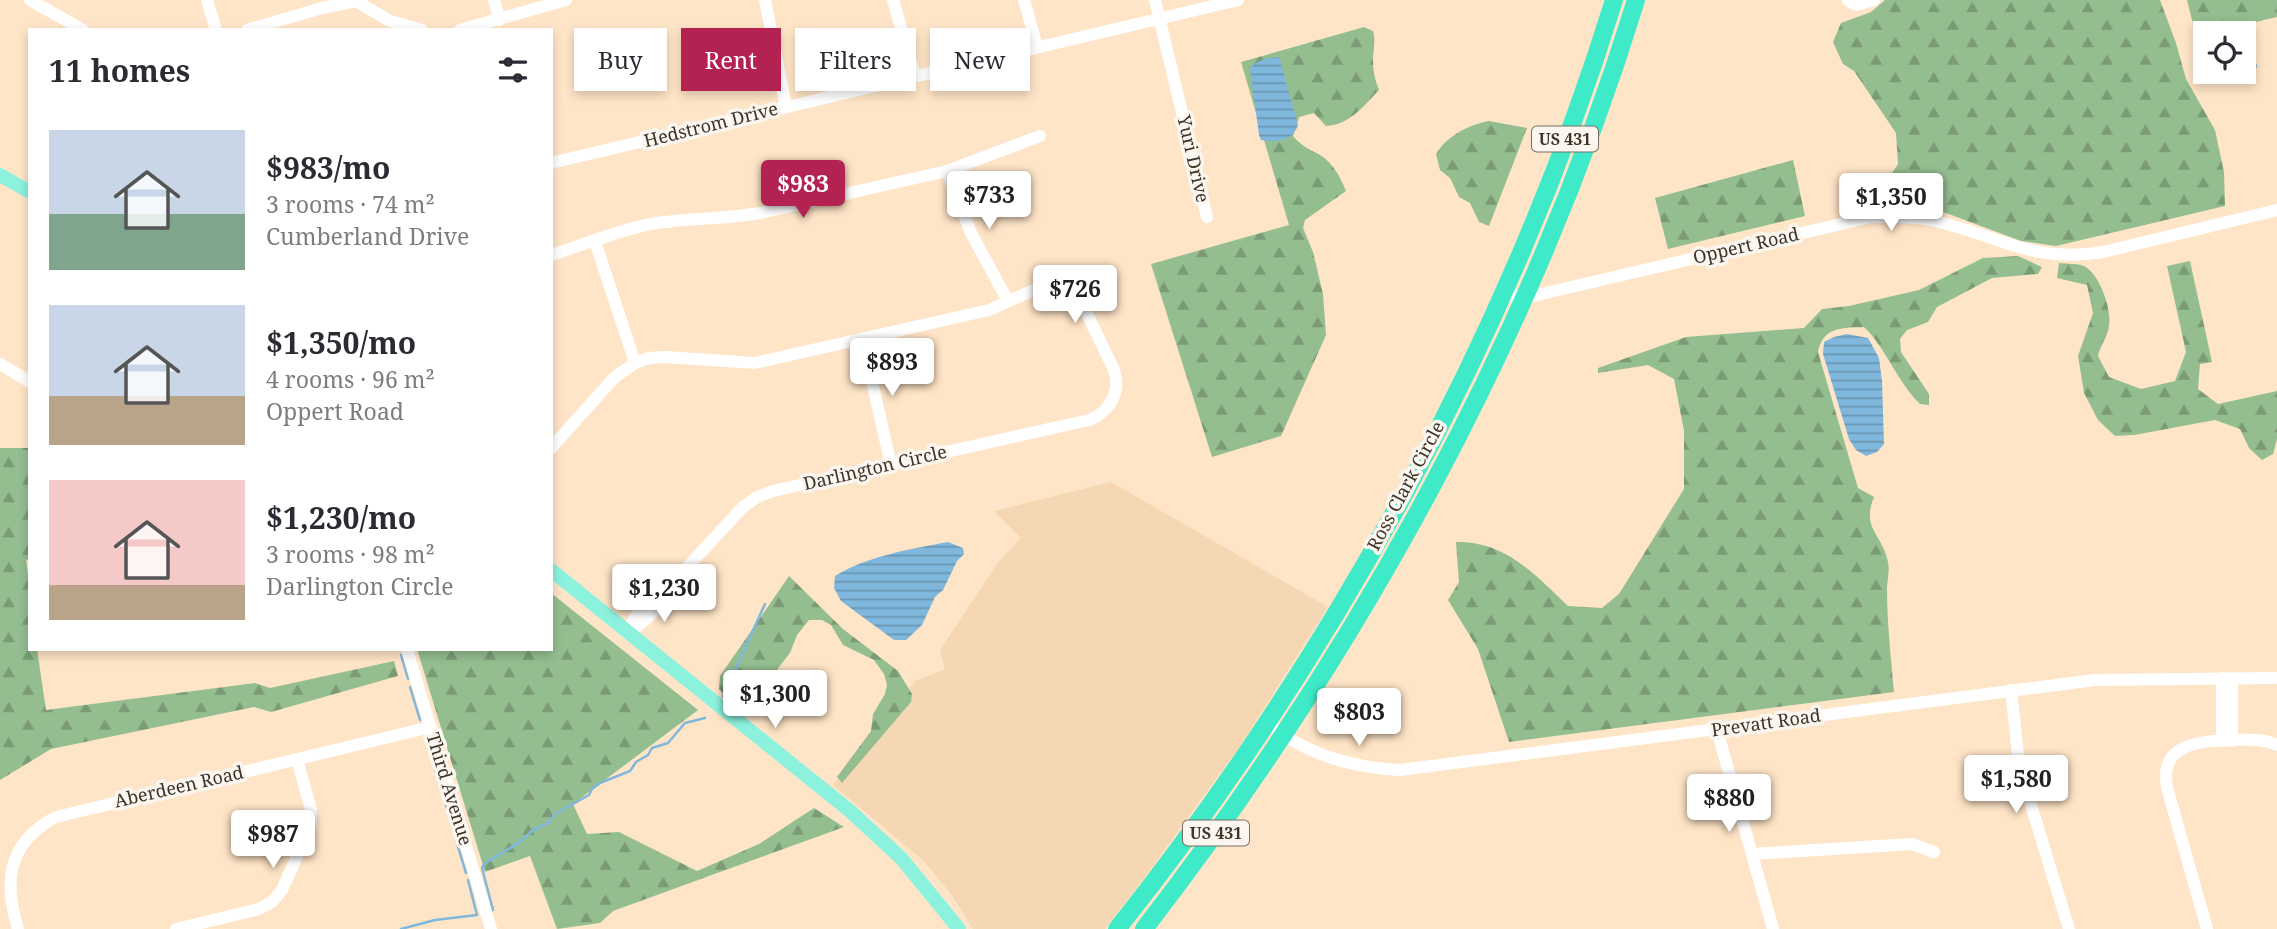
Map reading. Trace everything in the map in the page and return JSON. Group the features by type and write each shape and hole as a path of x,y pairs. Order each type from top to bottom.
{"highway":[{"name":"Ross Clark Circle","path":"1117,929 1267,723 1405,492 1502,294 1562,149 1614,0"},
{"name":"Ross Clark Circle","path":"1144,929 1211,840 1284,735 1342,644 1424,500 1474,404 1524,297 1585,148 1636,0"},
{"path":"1405,492 1424,500"},
{"path":"1201,817 1201,831 1211,840"}],"main road":[{"path":"0,175 28,191"},
{"path":"553,572 850,811 889,846 959,929"}],"street":[{"path":"30,0 79,28"},
{"path":"207,0 215,28"},
{"path":"254,28 356,0 390,21 415,28"},
{"path":"494,0 500,20"},
{"path":"468,28 566,0"},
{"path":"765,0 786,107"},
{"path":"893,0 901,28"},
{"path":"1024,0 1037,47"},
{"name":"Yuri Drive","path":"1155,0 1207,217"},
{"name":"Hedstrom Drive","path":"916,76 1238,0"},
{"path":"1852,2 1874,0"},
{"name":"Hedstrom Drive","path":"553,163 853,91"},
{"path":"553,253 645,226 748,215 947,171 1040,136"},
{"path":"947,171 971,233 1008,301"},
{"name":"Oppert Road","path":"1502,294 1524,297 1871,217 1930,220 2039,254 2077,256 2277,210"},
{"path":"595,241 635,363"},
{"path":"553,446 615,377 635,363 649,358 665,356 755,363 989,310 1045,285 1063,286 1069,274"},
{"name":"Darlington Circle","path":"628,633 641,624 664,600 667,589 743,507 757,497 773,491 1088,420 1117,402 1114,370 1083,302 1074,292 1063,286"},
{"path":"862,338 891,465"},
{"path":"0,364 28,381"},
{"name":"Third Avenue","path":"408,651 491,929"},
{"path":"2227,678 2227,741"},
{"name":"Prevatt Road","path":"1267,723 1284,735 1340,761 1372,769 1400,770 2095,680 2277,678"},
{"path":"2011,690 2019,764 2070,929"},
{"name":"Aberdeen Road","path":"18,929 10,902 11,872 22,845 48,821 65,814 431,727"},
{"path":"1717,730 1773,929"},
{"path":"2207,929 2168,791 2166,773 2173,757 2196,742 2263,740 2277,745"},
{"path":"176,929 259,909 272,902 282,890 311,825 311,810 297,759"},
{"path":"1752,854 1912,844 1934,852"}],"shaded area":[{"path":"1111,482 1328,607 1240,746 1105,929 973,929 951,894 925,862 833,785 915,681 945,669 940,650 999,561 1021,538 994,511"}],"green space":[{"path":"1885,0 2160,0 2186,79 2215,130 2224,172 2225,206 2056,246 2021,241 1946,213 1890,202 1883,192 1898,164 1896,133 1854,71 1843,64 1833,42 1841,23 1871,12"},
{"path":"2187,0 2277,0 2277,17 2256,22 2193,21 2193,24"},
{"path":"1364,27 1373,31 1373,68 1379,90 1356,114 1334,125 1326,126 1314,113 1299,117 1293,136 1329,162 1346,191 1305,220 1303,228 1313,252 1323,294 1326,335 1281,436 1212,457 1151,264 1289,225 1241,62"},
{"path":"1489,121 1527,128 1489,226 1479,222 1470,203 1459,197 1450,178 1440,170 1436,154 1459,132"},
{"path":"1793,160 1805,216 1668,249 1655,198"},
{"path":"2018,256 2042,267 2038,274 1992,278 1937,307 1928,322 1907,330 1900,339 1901,352 1929,394 1929,405 1920,404 1912,395 1864,327 1834,330 1820,344 1818,352 1858,488 1874,497 1871,524 1889,565 1888,615 1894,692 1509,742 1478,649 1448,600 1459,582 1456,542 1474,543 1505,554 1531,572 1568,606 1602,608 1619,594 1684,489 1684,431 1674,379 1648,365 1598,373 1598,368 1686,337 1804,328 1822,309 1849,306 1919,290 1983,258"},
{"path":"2190,261 2212,362 2200,364 2198,389 2218,404 2277,391 2277,439 2273,454 2262,460 2249,448 2240,429 2215,420 2115,436 2098,420 2084,393 2078,356 2093,313 2087,285 2057,278 2059,263 2086,267 2097,279 2109,315 2108,331 2098,356 2109,377 2141,389 2175,381 2186,352 2167,266"},
{"path":"0,448 28,448 28,651 37,651 46,710 255,683 270,688 394,661 398,676 271,712 254,707 51,749 0,780"},
{"path":"789,576 843,629 898,671 912,694 911,702 842,783 837,777 871,731 873,714 885,694 887,685 884,674 874,660 843,645 831,625 822,620 809,620 797,635 790,653 765,685 746,703 732,703 719,689 720,676"},
{"path":"553,595 698,710 573,804 587,834 619,832 697,871 759,844 814,808 844,827 613,911 600,923 557,929 530,856 485,872 418,651 553,651"}],"water":[{"path":"1279,57 1298,125 1288,138 1261,140 1250,69 1263,60"},
{"path":"1847,334 1868,338 1879,358 1884,444 1877,452 1866,456 1856,450 1849,439 1823,354 1824,342"},
{"path":"948,542 963,548 964,554 957,561 943,590 935,597 922,625 906,640 894,640 841,601 834,588 835,576 861,563"}],"waterway":[{"path":"723,696 765,604"},
{"path":"401,655 408,679"},
{"path":"410,687 420,720"},
{"path":"493,910 482,868 485,863 520,842 533,830 548,823 555,814 589,795 600,783 630,771 652,748 668,743 685,723 705,718"},
{"path":"427,741 436,773"},
{"path":"439,783 442,793"},
{"path":"445,802 454,833"},
{"path":"456,840 466,873"},
{"path":"401,929 435,920 477,915 468,880"}]}
